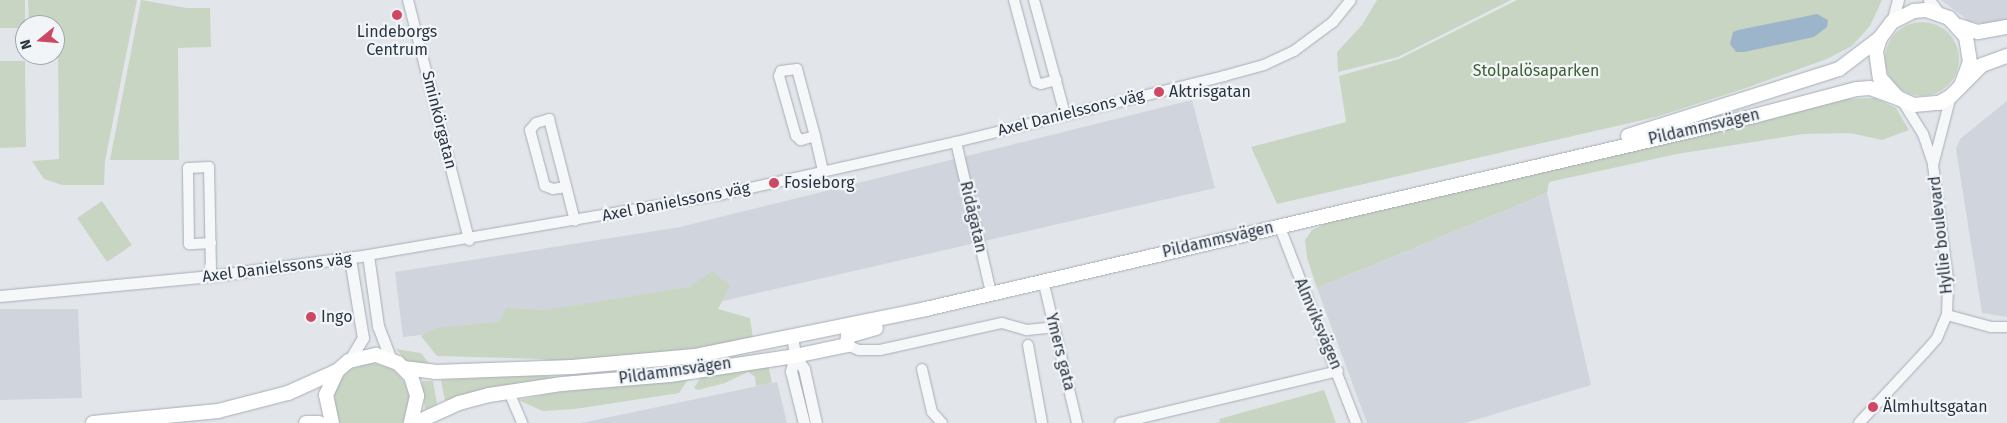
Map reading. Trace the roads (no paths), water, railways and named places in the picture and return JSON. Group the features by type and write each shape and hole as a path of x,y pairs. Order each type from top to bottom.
{"main road":[{"name":"Pildammsvägen","path":"1509,171 1822,75 1851,62 1880,38 1892,22 1914,11 1938,12"},
{"path":"1938,12 1959,26 1978,32 2007,27"},
{"path":"1956,91 1968,74 1970,56 1966,37 1959,26"},
{"name":"Pildammsvägen","path":"1880,38 1876,65 1888,89 1900,100"},
{"name":"Pildammsvägen","path":"404,368 436,372 636,363 695,356 926,309 1509,171 1754,116 1857,89 1868,88 1900,100 1925,105 1956,91 1982,65 2007,56"},
{"name":"Pildammsvägen","path":"415,423 459,403 509,392 562,384 663,376 795,356 848,345 848,336 926,309"},
{"path":"93,423 191,415 249,404 288,393 337,371 349,360 376,355 390,358"},
{"name":"Pildammsvägen","path":"390,358 404,368 413,381 417,396 411,423"},
{"path":"332,423 326,395 337,371"},
{"path":"306,423 319,423"}],"street":[{"name":"Sminkörgatan","path":"408,0 469,240"},
{"path":"1014,0 1036,82 1041,84 1056,80"},
{"path":"1034,0 1065,114"},
{"name":"Axel Danielssons väg","path":"0,296 211,276 350,259 575,221 823,172 956,142 1264,65 1314,38 1333,22 1351,0"},
{"path":"1892,22 1898,0"},
{"path":"1929,0 1938,12"},
{"path":"815,136 801,140 796,136 779,76 781,71 797,69 815,136 823,172"},
{"name":"Hyllie boulevard","path":"1934,165 1956,91"},
{"name":"Hyllie boulevard","path":"1859,423 1937,338 1947,315 1948,279 1934,165 1923,134 1900,100"},
{"path":"566,186 553,190 545,186 530,130 536,123 549,119 575,221"},
{"name":"Ridågatan","path":"956,142 991,293"},
{"path":"211,243 189,244 188,168 209,168 211,243 211,276"},
{"name":"Almviksvägen","path":"1279,225 1338,371 1356,423"},
{"path":"368,255 378,326 390,358"},
{"path":"349,360 363,338 350,259"},
{"name":"Ymers gata","path":"1043,280 1077,423"},
{"path":"1947,315 1991,327 2007,327"},
{"path":"848,345 859,350 880,350 1002,323 1027,330 1054,327"},
{"path":"792,336 795,356 792,371 804,423"},
{"path":"1028,345 1042,423"},
{"path":"795,356 804,369 816,423"},
{"path":"922,369 932,412 942,423"},
{"path":"1120,423 1338,371"},
{"path":"509,392 522,423"}],"water":[{"path":"1817,14 1828,20 1827,27 1814,37 1744,52 1736,52 1730,44 1733,32 1738,30"}],"place":[{"name":"Lindeborgs Centrum","path":"397,15"},
{"name":"Aktrisgatan","path":"1159,92"},
{"name":"Fosieborg","path":"774,183"},
{"name":"Ingo","path":"311,317"},
{"name":"Älmhultsgatan","path":"1873,407"}],"park label":[{"name":"Stolpalösaparken","path":"1536,71"}]}
